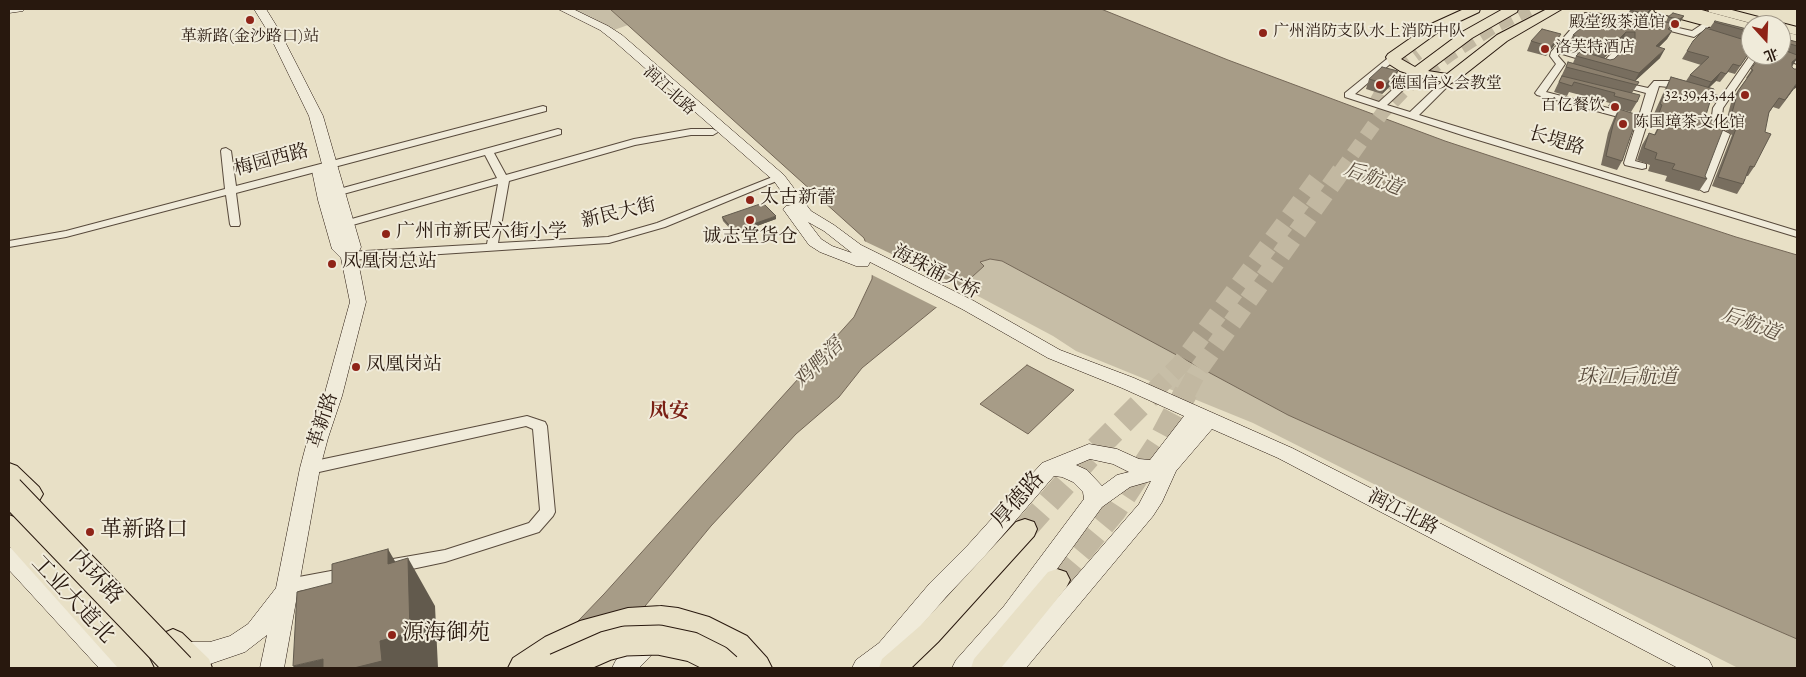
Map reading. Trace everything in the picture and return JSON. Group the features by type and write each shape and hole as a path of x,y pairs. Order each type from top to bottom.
{"highway":[{"path":"1682,9 1741,25"},
{"path":"1700,9 1741,21"},
{"name":"内环路","path":"9,490 188,663"},
{"name":"内环路","path":"9,527 138,668"},
{"path":"524,668 556,647 591,631 628,622 661,620 678,622 709,631 736,646 756,668"},
{"path":"556,668 588,652 606,646 643,640 659,640 692,647 718,660 727,668"}],"main road":[{"path":"1474,9 1436,27 1393,57 1397,64 1436,78 1451,72 1502,38 1556,9"},
{"path":"1418,53 1462,22 1489,9"},
{"path":"1417,72 1467,35 1512,9"},
{"path":"1451,72 1513,24 1546,9"},
{"path":"1660,9 1704,29 1741,33"},
{"path":"1714,9 1741,16"},
{"path":"9,472 112,578 188,663"},
{"path":"892,668 929,634 1026,529"},
{"name":"工业大道北","path":"9,533 77,604 133,668"},
{"path":"984,668 1057,580"}],"street":[{"path":"9,10 19,9"},
{"name":"革新路","path":"250,9 268,34 303,109 324,167 336,193 353,247 349,256 358,302 333,396 318,438 310,468 272,668"},
{"name":"革新路","path":"260,9 273,30 311,105 322,134 324,167 334,231 340,249 349,256"},
{"name":"润江北路","path":"552,9 588,25 602,34 713,132 778,183"},
{"name":"润江北路","path":"564,9 604,28 618,38 778,183"},
{"path":"1642,120 1540,93 1555,80 1565,67 1554,56 1558,50 1588,15 1596,15 1627,23 1656,25 1694,34 1704,29"},
{"path":"1558,50 1606,64 1626,44"},
{"name":"长堤路","path":"1393,57 1348,95 1754,220 1797,235"},
{"path":"1704,189 1725,134 1715,131 1718,108 1747,65"},
{"path":"1380,106 1417,72"},
{"path":"1412,116 1451,72"},
{"path":"1606,79 1652,92"},
{"path":"1642,166 1629,163 1642,120 1643,103 1657,83 1662,82 1723,101"},
{"name":"梅园西路","path":"9,244 66,234 543,109"},
{"path":"336,193 558,132"},
{"path":"345,224 634,142 691,132 713,132"},
{"path":"226,151 235,224"},
{"path":"488,151 504,180 492,247"},
{"name":"新民大街","path":"349,256 609,240 661,225 778,183"},
{"name":"海珠涌大桥","path":"778,183 811,238 826,249 878,269 983,322 1052,363 1094,376"},
{"name":"润江北路","path":"1094,376 1199,421 1285,453 1702,668"},
{"path":"310,468 526,421 540,426 548,512 534,528 445,556 380,568"},
{"path":"1011,668 1146,510 1152,502 1168,467 1199,421"},
{"path":"1049,468 1089,451 1117,457 1136,466 1155,468 1199,421"},
{"name":"润江北路","path":"1199,421 1290,466 1675,668"},
{"path":"964,668 1012,613 1095,501 1124,481 1145,476 1168,467"},
{"name":"厚德路","path":"864,668 887,650 938,590 976,551 1049,468 1064,468 1080,476 1093,489 1095,501"},
{"path":"9,508 43,568"},
{"path":"43,568 77,541"},
{"path":"9,556 43,568"},
{"path":"77,604 163,668 188,663 237,644 256,631 270,615 288,586 362,572"},
{"path":"77,604 112,578"},
{"path":"77,604 114,668"},
{"path":"624,668 661,630 692,637 711,647 735,668"}],"shaded area":[{"path":"570,9 610,9 628,25 614,30"},
{"path":"990,259 1002,261 1288,415 1501,511 1797,639 1797,668 1738,668 1253,423 1076,351 1053,336 961,287 984,266 979,262"}],"water":[{"name":"珠江后航道","path":"610,9 1101,9 1228,60 1445,141 1736,237 1797,255 1797,639 1501,511 1288,415 1002,261 990,259 980,262 984,266 961,287 862,368 839,397 796,434 711,526 594,668 533,668 604,594 854,317 872,279 873,264 864,238"},
{"path":"1027,365 1074,390 1028,434 980,404"}],"pier":[{"path":"862,240 964,288 938,308 870,274 870,264"}],"building":[{"path":"1631,9 1651,9 1646,14"},
{"path":"1673,13 1684,16 1680,19 1668,17"},
{"path":"1594,16 1624,26 1632,18 1659,20 1673,24 1668,29 1672,31 1656,46 1665,49 1639,73 1576,56 1581,51 1610,60 1614,59 1635,39 1635,32 1626,32 1608,50 1587,44 1590,42 1573,35"},
{"path":"1714,22 1741,28 1741,29"},
{"path":"1706,28 1741,39 1741,65 1740,66 1733,64 1726,74 1721,72 1711,82 1690,75 1709,57 1687,51 1693,41"},
{"path":"1542,29 1561,34 1551,47 1531,41"},
{"path":"1791,40 1797,42 1797,46 1791,44"},
{"path":"1791,53 1797,55 1797,58 1792,62 1792,67 1797,69 1797,83 1785,100 1779,98 1769,112 1765,132 1771,134 1754,167 1750,166 1743,184 1718,177 1737,126 1730,120 1738,91 1753,70 1751,69 1754,65 1791,65"},
{"path":"1568,62 1639,82 1637,85 1566,67"},
{"path":"1382,67 1398,71 1386,84 1369,79"},
{"path":"1562,76 1640,95 1637,102 1614,96 1615,93 1574,82 1572,86 1559,82"},
{"path":"1671,77 1714,89 1705,118 1725,124 1705,176 1707,179 1672,169 1675,164 1655,159 1657,153 1644,148 1649,133 1655,135 1665,115 1659,113 1662,105 1660,104"},
{"path":"1619,109 1638,115 1622,161 1606,156 1613,125"},
{"name":"诚志堂货仓","path":"763,203 776,216 734,231 722,217"},
{"path":"388,549 388,564 408,558 410,633 380,641 382,661 354,668 323,668 323,659 293,666 297,592 332,583 332,564"}],"tunnel":[{"path":"1340,172 1383,112 1409,85 1452,53 1493,27 1529,9"},
{"path":"1374,106 1388,81 1402,65 1418,53"},
{"path":"1186,393 1197,372 1341,171"},
{"path":"1025,529 1093,452 1180,365 1317,180"},
{"path":"1057,580 1115,510 1159,443 1186,392"}],"place":[{"name":"革新路(金沙路口)站","path":"250,20"},
{"name":"殿堂级茶道馆","path":"1675,24"},
{"name":"广州消防支队水上消防中队","path":"1263,33"},
{"name":"洛芙特酒店","path":"1545,49"},
{"name":"德国信义会教堂","path":"1380,85"},
{"name":"32,39,43,44","path":"1745,95"},
{"name":"百亿餐饮","path":"1615,107"},
{"name":"陈国璋茶文化馆","path":"1623,124"},
{"name":"太古新蕾","path":"750,200"},
{"name":"诚志堂货仓","path":"750,220"},
{"name":"广州市新民六街小学","path":"386,234"},
{"name":"凤凰岗总站","path":"332,264"},
{"name":"凤凰岗站","path":"356,367"},
{"name":"革新路口","path":"90,532"},
{"name":"源海御苑","path":"392,635"}],"district":[{"name":"凤安","path":"669,414"}],"water label":[{"name":"后航道","path":"1372,181"},
{"name":"后航道","path":"1750,326"},
{"name":"鸡鸭滘","path":"820,365"}]}
